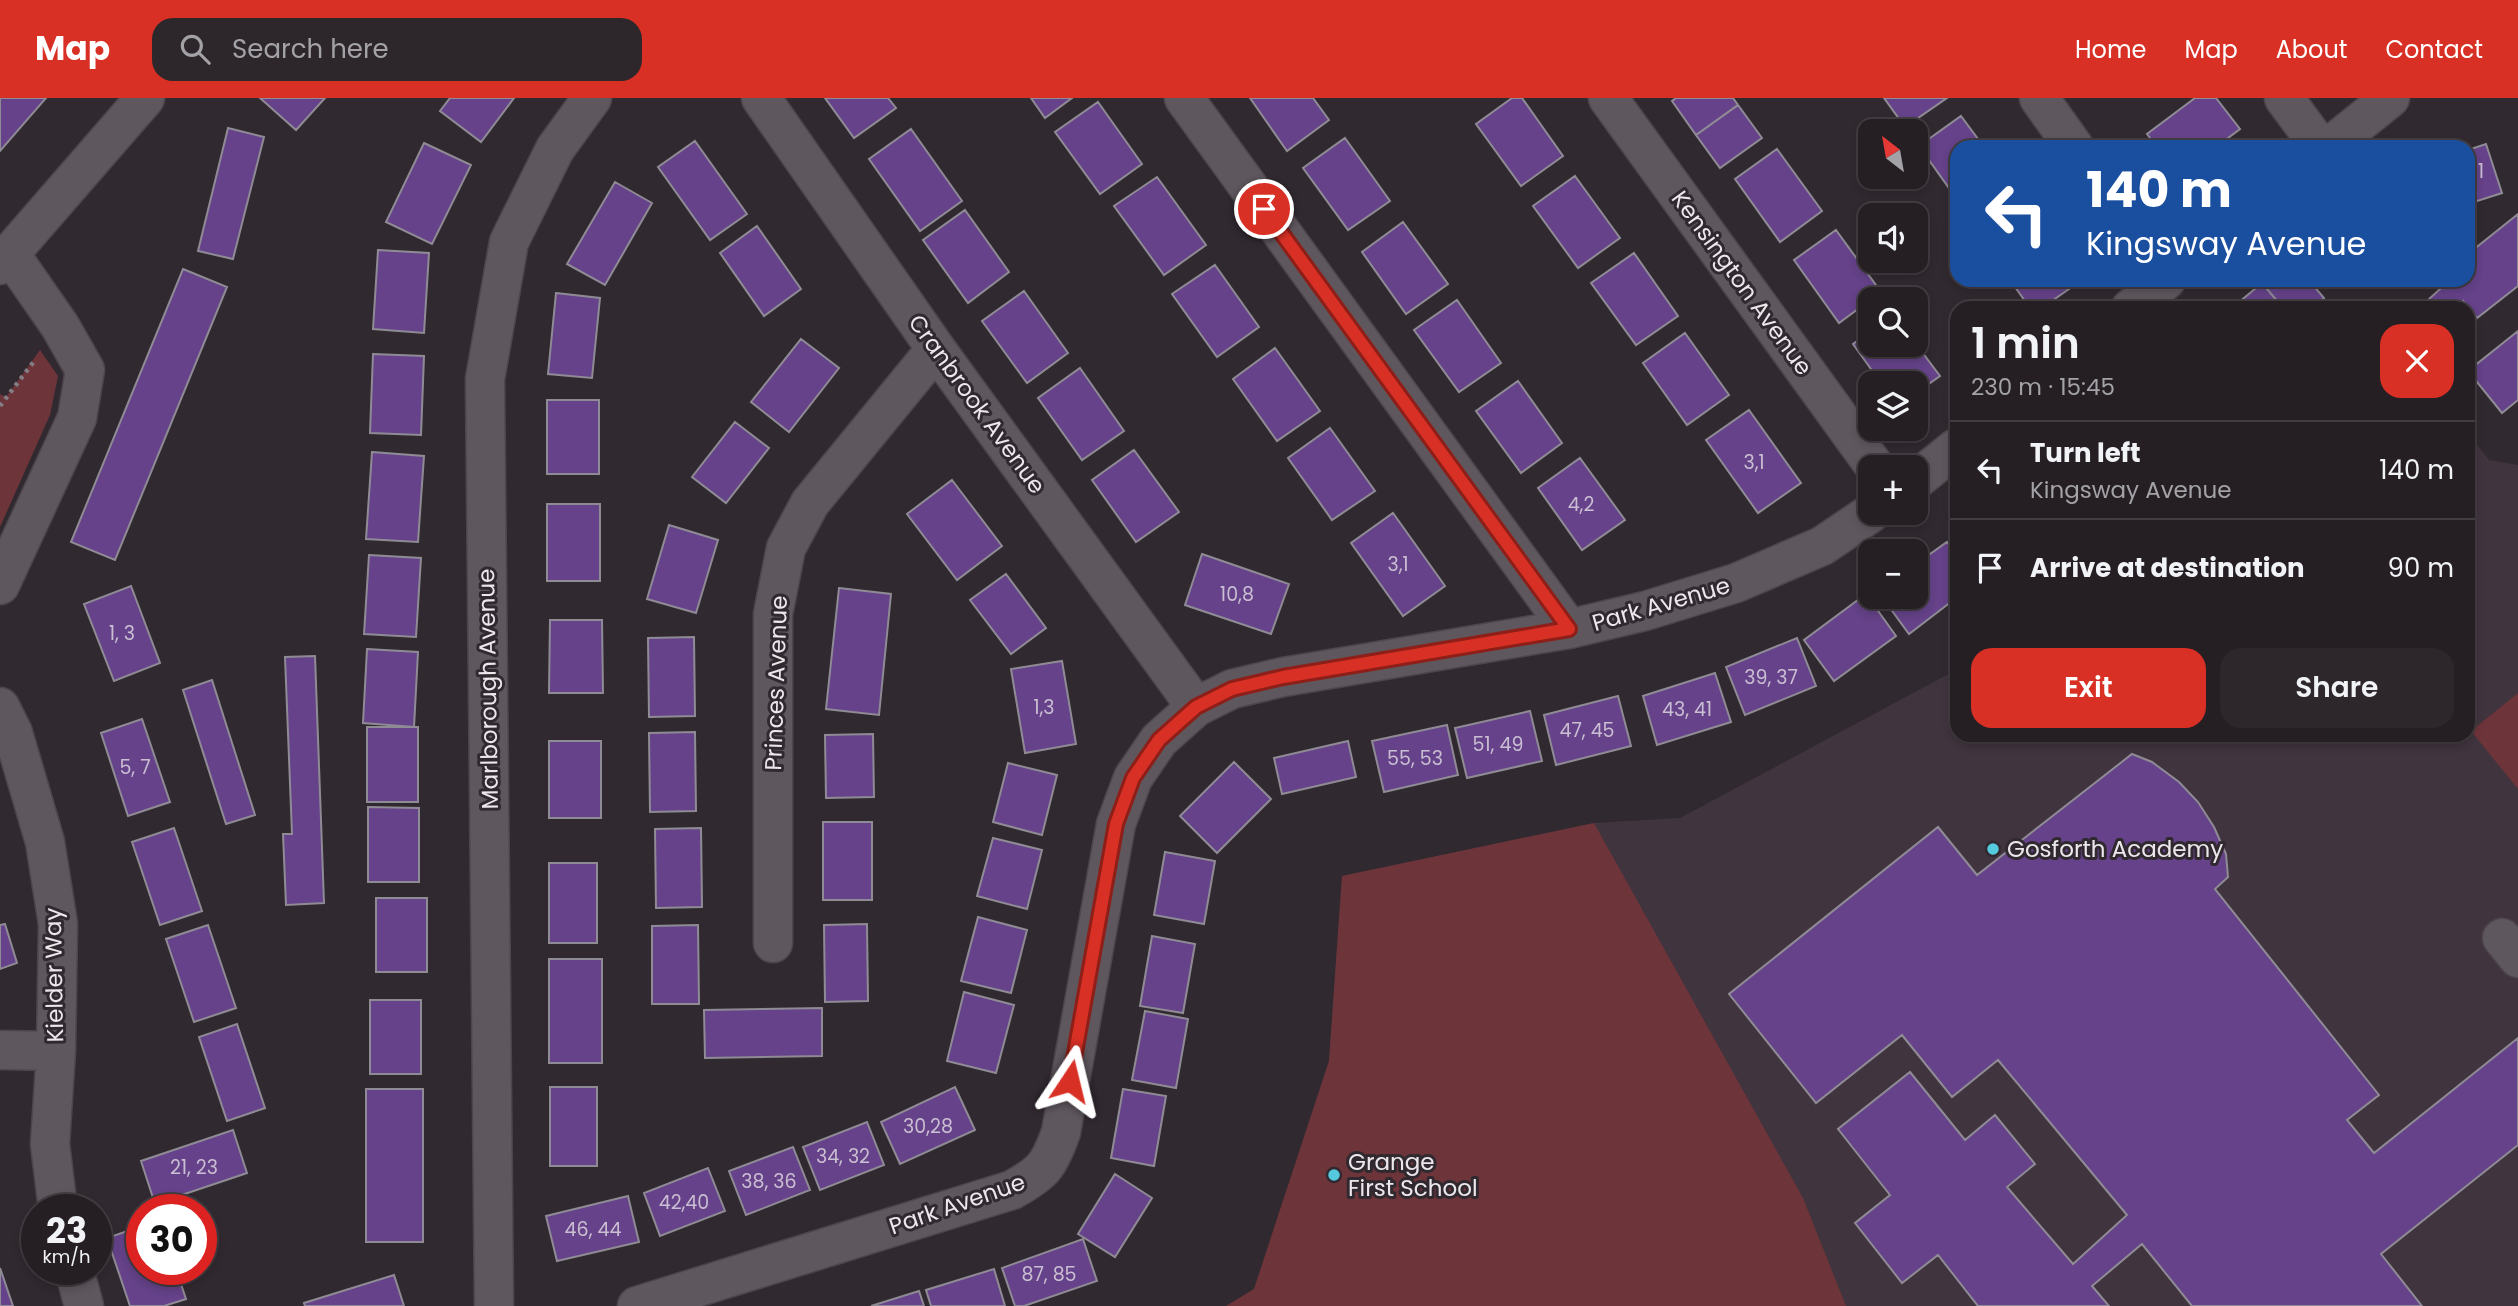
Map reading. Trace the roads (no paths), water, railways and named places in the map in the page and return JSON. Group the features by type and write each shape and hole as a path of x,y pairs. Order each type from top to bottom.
{"street":[{"path":"0,585 77,418 85,370 60,326 5,259 145,98"},
{"name":"Marlborough Avenue","path":"494,1306 485,379 509,242 555,149 592,98"},
{"name":"Cranbrook Avenue","path":"761,98 936,349 1196,707"},
{"path":"1184,98 1569,629"},
{"name":"Kensington Avenue","path":"1608,98 1866,455"},
{"path":"2039,98 2069,140"},
{"path":"2284,98 2315,140"},
{"path":"2338,140 2390,98"},
{"path":"2140,301 2157,287"},
{"name":"Princes Avenue","path":"773,943 773,614 786,548 810,503 936,349"},
{"path":"1928,470 1950,453"},
{"name":"Park Avenue","path":"637,1306 1012,1190 1037,1176 1053,1155 1061,1132 1116,824 1133,778 1159,740 1196,707 1232,689 1283,677 1569,629 1645,611 1736,583 1822,546 1858,522"},
{"name":"Kielder Way","path":"0,707 13,733 45,842 58,924 50,1144 56,1194"},
{"path":"0,1050 55,1051"},
{"path":"78,1285 84,1306"}],"place":[{"name":"Gosforth Academy","path":"1993,849"},
{"name":"Grange First School","path":"1334,1175"}]}
